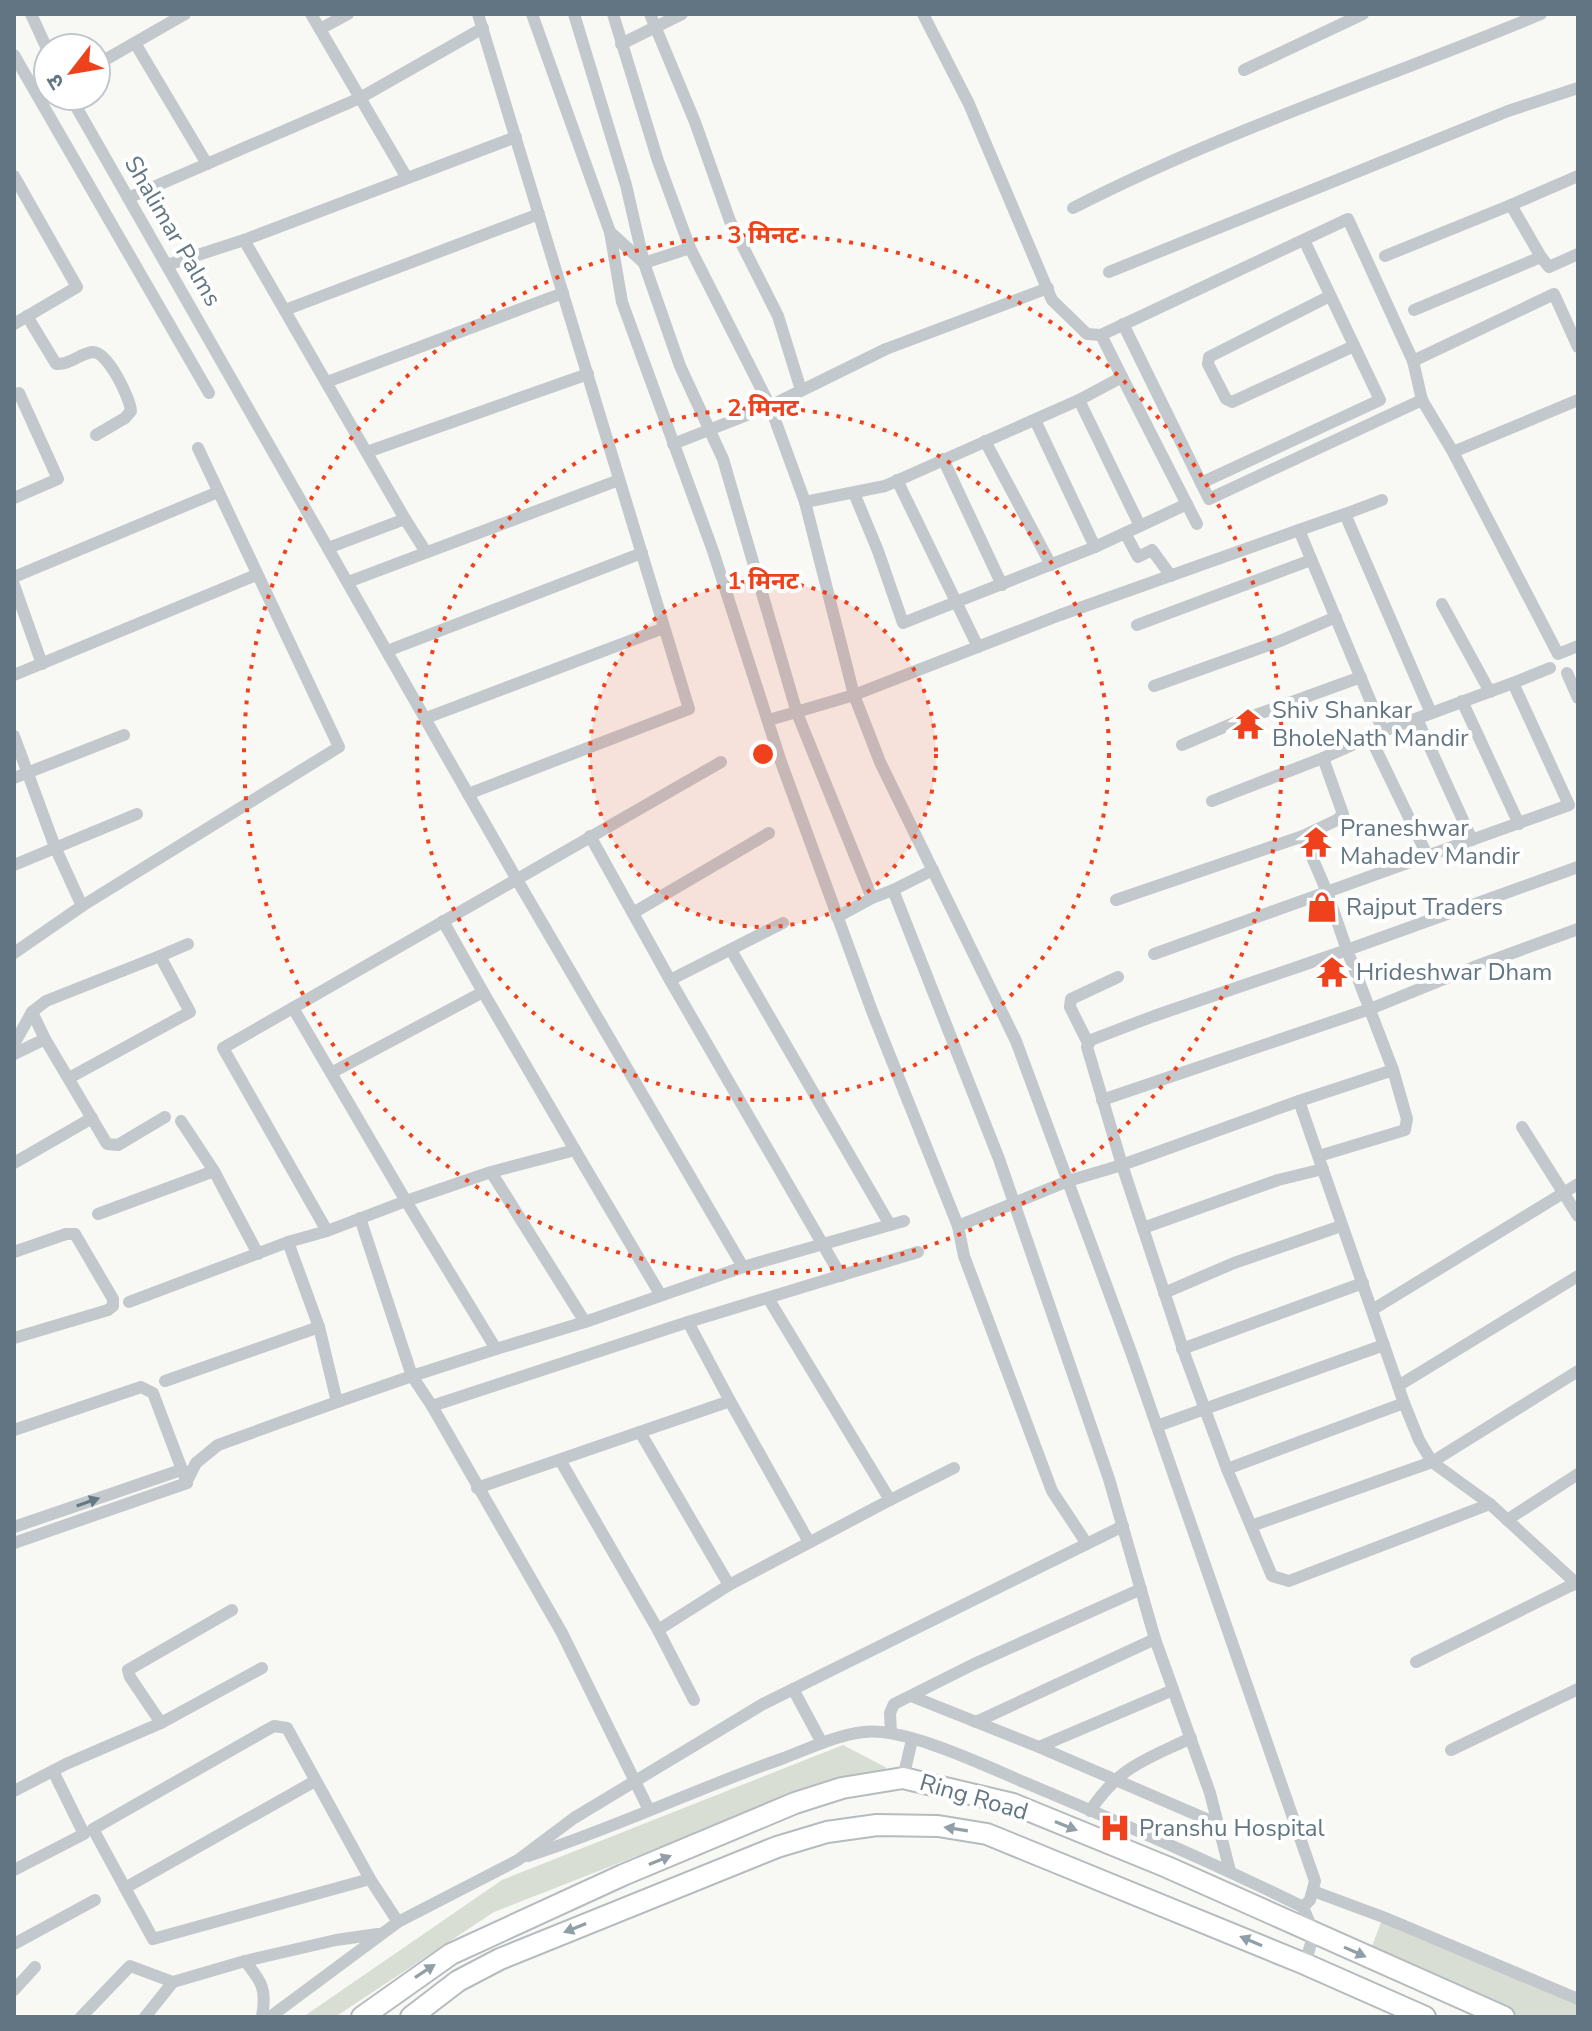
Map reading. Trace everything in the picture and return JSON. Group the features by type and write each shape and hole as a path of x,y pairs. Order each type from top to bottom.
{"main road":[{"name":"Ring Road","path":"362,2017 451,1954 623,1875 795,1803 842,1788 903,1778 1013,1804 1167,1867 1504,2017"},
{"name":"Ring Road","path":"411,2017 458,1981 500,1959 777,1847 827,1832 877,1825 938,1826 987,1834 1305,1964 1425,2017"}],"street":[{"path":"112,56 185,14"},
{"path":"311,14 407,178"},
{"path":"320,29 348,14"},
{"path":"468,794 689,709 478,14"},
{"path":"532,14 610,232 622,302 713,551 781,762 837,917 958,1226 964,1256 1052,1491 1087,1544"},
{"path":"574,14 626,185 644,263 680,366 723,459 797,713 872,898"},
{"path":"613,14 658,161 690,248 770,406 805,502 854,695 880,762 1016,1041 1068,1181 1157,1426 1315,1881 1310,1900 1303,1907"},
{"path":"621,44 653,20 682,14"},
{"path":"923,14 969,104 1052,300 1087,334 1101,335 1348,219 1413,361 1422,400 1453,452 1558,654 1578,646"},
{"path":"1244,70 1363,14"},
{"path":"1073,208 1135,176 1206,146 1541,14"},
{"path":"653,20 695,122 730,221 778,316 801,390"},
{"path":"128,198 360,98 483,28"},
{"path":"135,43 207,164"},
{"path":"14,55 209,393"},
{"path":"14,84 27,77"},
{"path":"1109,272 1508,111 1578,88"},
{"name":"Shalimar Palms","path":"79,112 516,878 743,1267"},
{"path":"167,265 244,240 516,137"},
{"path":"14,176 77,287 14,324"},
{"path":"1385,256 1578,176"},
{"path":"1511,205 1549,267 1578,254"},
{"path":"285,310 539,214"},
{"path":"610,232 644,263"},
{"path":"244,240 426,552"},
{"path":"1304,240 1388,416"},
{"path":"644,263 690,248"},
{"path":"1414,310 1541,257"},
{"path":"673,444 770,406 886,349 1048,288"},
{"path":"327,382 563,293"},
{"path":"1413,361 1554,294 1578,347"},
{"path":"1330,296 1209,357 1208,364 1226,399 1232,402 1354,346"},
{"path":"27,316 56,364 65,364 90,352 100,353 107,361 130,401 131,411 96,435"},
{"path":"1123,324 1209,499 1422,400"},
{"path":"1101,335 1197,524"},
{"path":"367,452 588,374"},
{"path":"805,502 854,493 897,480 1079,400 1122,377"},
{"path":"14,395 19,393 58,479 14,498"},
{"path":"1079,400 1140,526"},
{"path":"1201,483 1380,400"},
{"path":"1453,452 1578,400"},
{"path":"1035,420 1095,547"},
{"path":"985,441 1051,565"},
{"path":"14,953 82,906 339,747 198,448"},
{"path":"943,459 1002,585"},
{"path":"348,582 619,480"},
{"path":"897,480 978,647"},
{"path":"14,577 218,492"},
{"path":"854,493 903,623 1095,547 1187,504"},
{"path":"769,720 854,695 1382,500"},
{"path":"1345,514 1431,713"},
{"path":"328,548 405,519"},
{"path":"1299,530 1383,731"},
{"path":"1125,533 1138,557 1152,550 1171,576"},
{"path":"387,651 642,553"},
{"path":"1137,625 1311,560"},
{"path":"14,675 256,575"},
{"path":"14,585 42,664"},
{"path":"1442,604 1490,692"},
{"path":"1154,686 1280,641 1336,617"},
{"path":"426,718 664,628"},
{"path":"1212,801 1383,731 1550,668"},
{"path":"1567,673 1578,698"},
{"path":"1182,745 1361,677"},
{"path":"1154,954 1574,804 1513,683"},
{"path":"1462,701 1519,824"},
{"path":"1417,719 1472,840"},
{"path":"14,778 124,735"},
{"path":"14,736 55,847 82,906"},
{"path":"1370,737 1427,855"},
{"path":"1116,900 1303,836 1337,820 1343,814 1323,758"},
{"path":"327,1231 223,1048 721,762"},
{"path":"14,865 137,814"},
{"path":"633,913 769,833"},
{"path":"590,836 841,1276"},
{"path":"1143,1228 1405,1130 1407,1119 1393,1070 1303,836"},
{"path":"1088,1043 1154,1016 1578,867"},
{"path":"837,917 933,870"},
{"path":"893,890 999,1159 1123,1526 1155,1639 1191,1738 1230,1871"},
{"path":"443,921 660,1294"},
{"path":"670,980 783,923"},
{"path":"1102,1100 1370,1009 1578,929"},
{"path":"14,1044 32,1012 46,1001 188,944"},
{"path":"731,950 890,1225"},
{"path":"69,1078 190,1012 160,956"},
{"path":"1118,977 1071,999 1070,1007 1088,1043 1102,1100 1182,1349 1272,1576 1289,1581 1490,1504"},
{"path":"331,1073 483,992"},
{"path":"293,1008 496,1349"},
{"path":"32,1012 107,1144 112,1146 165,1117"},
{"path":"14,1054 45,1039"},
{"path":"958,1226 1068,1181 1393,1070"},
{"path":"1299,1101 1419,1440 1432,1462 1490,1504 1577,1584 1416,1662"},
{"path":"14,1163 92,1118"},
{"path":"181,1121 214,1171 258,1254"},
{"path":"1522,1127 1578,1216"},
{"path":"129,1302 288,1242 491,1172 575,1150"},
{"path":"98,1214 214,1171"},
{"path":"491,1172 585,1322"},
{"path":"1372,1310 1578,1184"},
{"path":"360,1218 412,1376 562,1633 649,1810"},
{"path":"14,1543 186,1475 218,1445 412,1376 585,1322 660,1294 904,1221"},
{"path":"1164,1293 1234,1263 1341,1226"},
{"path":"14,1252 66,1234 75,1234 113,1299 113,1306 14,1338"},
{"path":"288,1242 319,1327 337,1402"},
{"path":"432,1406 688,1322 918,1252"},
{"path":"1398,1386 1578,1276"},
{"path":"1182,1349 1363,1283"},
{"path":"768,1298 890,1500"},
{"path":"688,1322 809,1542"},
{"path":"165,1381 319,1327"},
{"path":"1157,1426 1384,1345"},
{"path":"1251,1526 1432,1462 1578,1371"},
{"path":"14,1430 141,1387 153,1393 186,1475"},
{"path":"477,1488 730,1401"},
{"path":"1227,1469 1404,1403"},
{"path":"640,1432 729,1585"},
{"path":"560,1460 658,1630 694,1700"},
{"path":"658,1630 729,1585 954,1468"},
{"path":"1507,1520 1578,1474"},
{"path":"14,1527 186,1475"},
{"path":"518,1860 574,1818 763,1704 1123,1526"},
{"path":"891,1733 890,1713 894,1704 1141,1589"},
{"path":"161,1723 128,1670 232,1610"},
{"path":"976,1722 1155,1639"},
{"path":"14,1791 161,1723 262,1668"},
{"path":"793,1689 822,1743"},
{"path":"1451,1750 1578,1689"},
{"path":"1039,1747 1173,1690"},
{"path":"911,1696 1218,1824"},
{"path":"370,1879 153,1939 93,1829 274,1726 287,1728 370,1879 398,1922"},
{"path":"270,2017 398,1922 518,1860 582,1839 822,1743 868,1731 891,1733 971,1759 1230,1871 1303,1907 1314,1933 1305,1964"},
{"path":"1090,1811 1113,1780 1191,1738"},
{"path":"903,1778 912,1740"},
{"path":"14,1870 84,1834 53,1771"},
{"path":"125,1888 315,1781"},
{"path":"1313,1891 1578,1999"},
{"path":"14,1944 95,1900"},
{"path":"145,2017 173,1982 245,1961 381,1933"},
{"path":"245,1961 262,1982 262,2017"},
{"path":"81,2017 130,1966 173,1982"},
{"path":"14,1990 35,1967"}],"shaded area":[{"path":"843,1745 887,1768 770,1804 494,1912 335,2017 303,2017 502,1880"},
{"path":"1383,1917 1578,1999 1578,2017 1504,2017 1368,1957"}],"place":[{"name":"Shiv Shankar BholeNath Mandir","path":"1248,724"},
{"name":"Praneshwar Mahadev Mandir","path":"1316,842"},
{"name":"Rajput Traders","path":"1322,907"},
{"name":"Hrideshwar Dham","path":"1332,972"},
{"name":"Pranshu Hospital","path":"1115,1828"}]}
